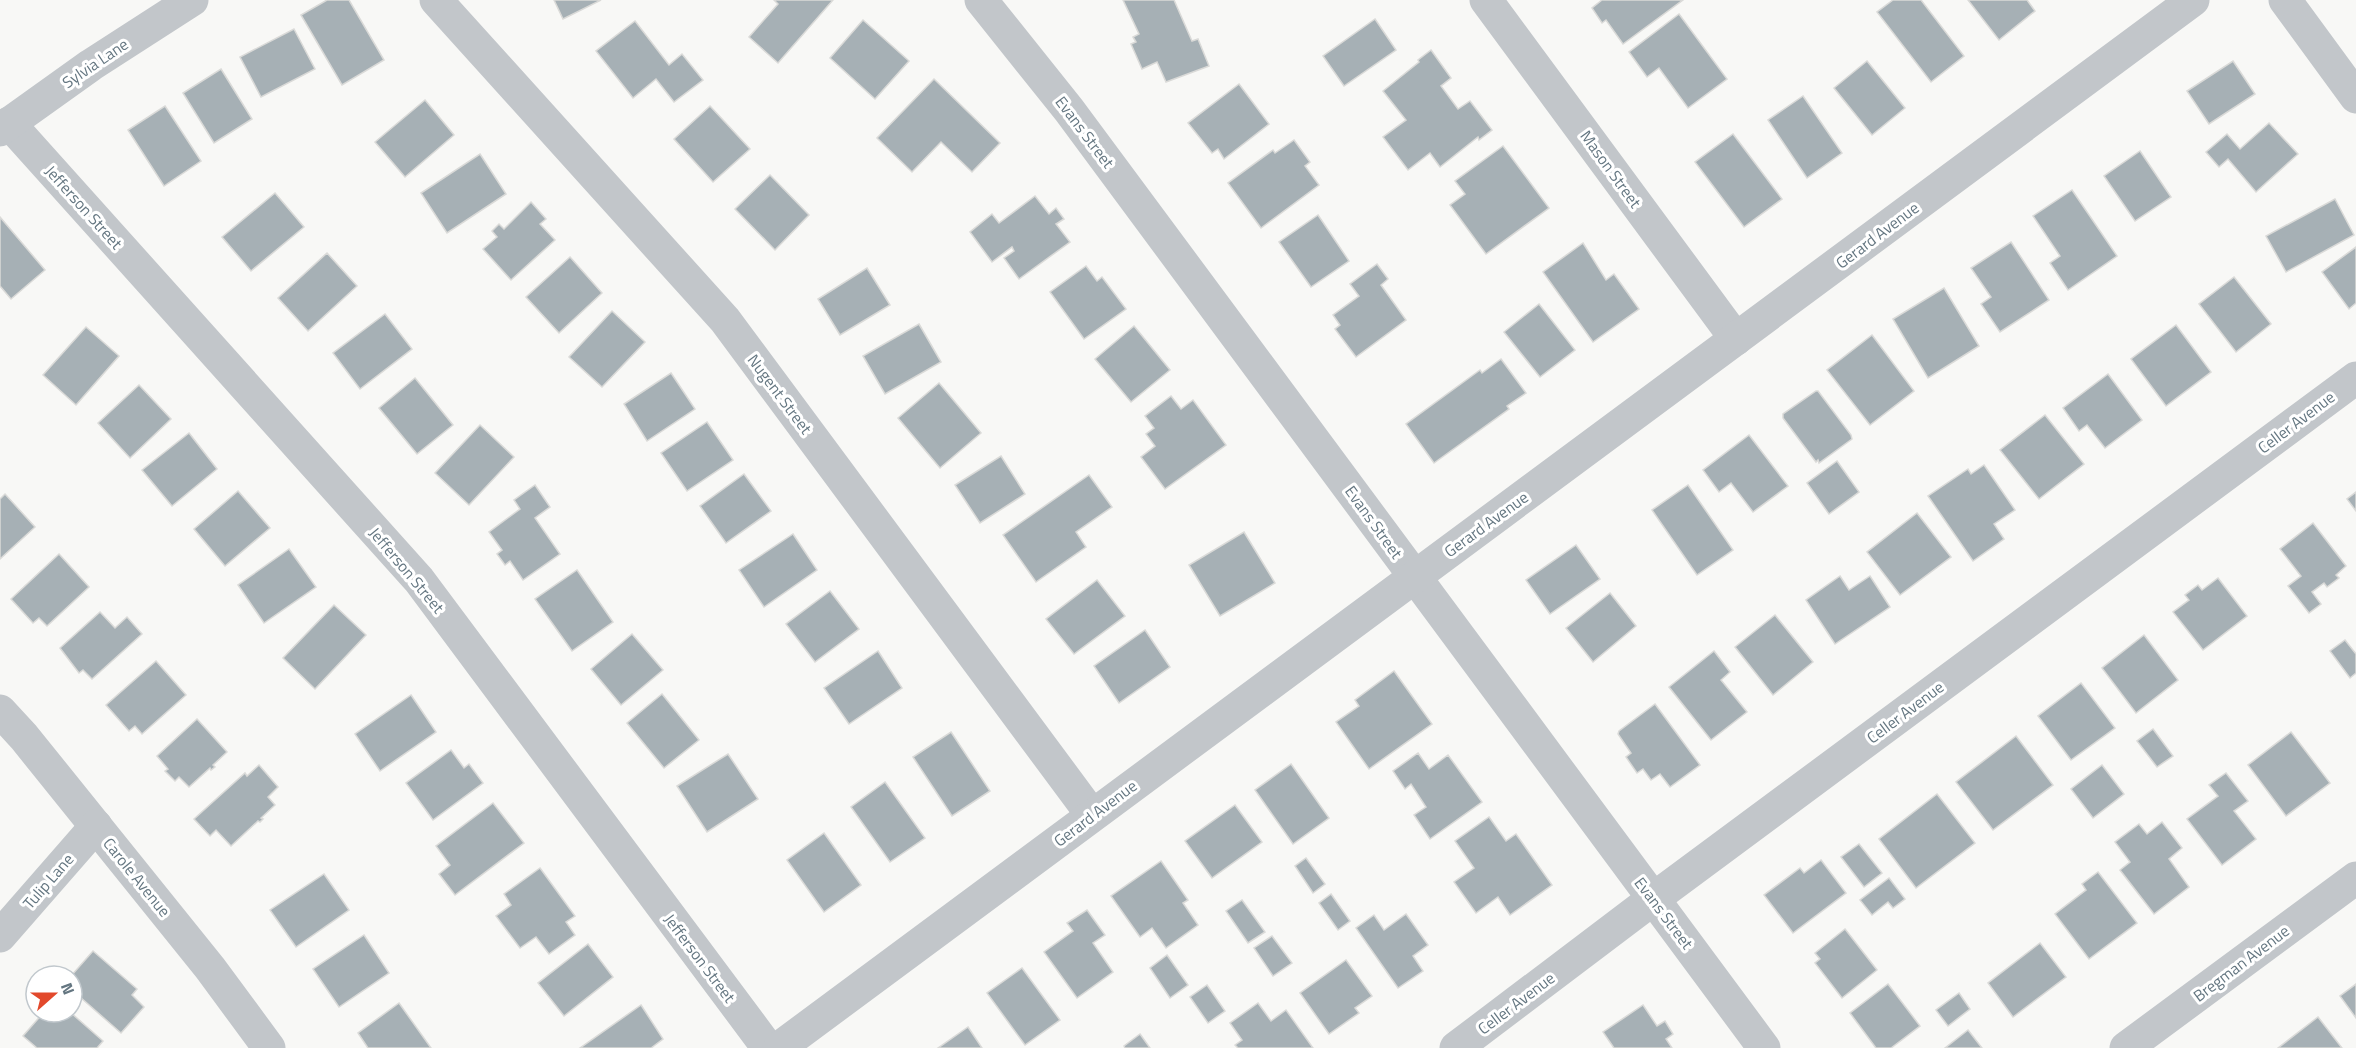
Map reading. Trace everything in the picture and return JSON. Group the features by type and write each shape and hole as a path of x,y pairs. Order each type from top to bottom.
{"street":[{"name":"Sylvia Lane","path":"5,127 99,59 192,0"},
{"name":"Nugent Street","path":"436,0 725,320 1092,816"},
{"name":"Evans Street","path":"981,0 1069,110 1764,1048"},
{"name":"Mason Street","path":"1486,0 1736,339"},
{"name":"Gerard Avenue","path":"779,1048 2193,0"},
{"path":"2285,0 2356,96"},
{"name":"Jefferson Street","path":"5,127 419,580 768,1048"},
{"name":"Celler Avenue","path":"1456,1048 1653,899 2356,378"},
{"name":"Carole Avenue","path":"0,711 210,968 269,1048"},
{"name":"Tulip Lane","path":"0,936 96,826"},
{"name":"Bregman Avenue","path":"2126,1048 2356,878"}],"building":[{"path":"327,0 349,0 384,60 342,85 301,15"},
{"path":"554,0 601,0 563,19"},
{"path":"774,0 833,0 778,63 749,37 778,4"},
{"path":"1123,0 1174,0 1192,41 1198,39 1209,66 1166,82 1157,62 1142,69 1131,44 1136,42 1133,37 1139,34"},
{"path":"1602,0 1683,0 1623,44 1606,20 1602,23 1592,8"},
{"path":"1893,0 1921,0 1964,56 1931,82 1877,12"},
{"path":"1968,0 2027,0 2035,11 1999,40"},
{"path":"1679,14 1727,79 1688,108 1659,68 1647,77 1629,52"},
{"path":"1375,19 1396,50 1344,86 1323,56"},
{"path":"863,20 909,61 875,99 830,58"},
{"path":"635,21 669,65 682,54 703,80 674,102 656,79 633,98 596,51"},
{"path":"294,29 315,69 261,97 240,57"},
{"path":"1431,50 1451,78 1441,86 1458,109 1470,101 1492,130 1479,140 1478,137 1440,167 1430,153 1408,170 1383,137 1406,120 1383,91"},
{"path":"1867,61 1905,108 1872,135 1834,88"},
{"path":"2233,61 2255,94 2209,124 2187,91"},
{"path":"221,69 252,119 214,143 183,93"},
{"path":"934,79 1000,143 972,172 941,142 912,172 877,138"},
{"path":"1239,84 1269,124 1224,159 1218,149 1212,153 1188,123"},
{"path":"1803,96 1842,153 1807,178 1768,120"},
{"path":"425,100 454,135 405,177 375,142"},
{"path":"165,106 201,161 164,186 128,130"},
{"path":"710,106 750,149 713,182 674,139"},
{"path":"2269,123 2298,154 2256,192 2228,159 2219,167 2206,152 2227,134 2240,149"},
{"path":"1733,134 1782,199 1744,227 1695,162"},
{"path":"1294,140 1310,162 1305,166 1319,185 1261,228 1228,183 1273,150 1275,153"},
{"path":"1503,146 1549,208 1486,254 1450,205 1465,194 1455,181"},
{"path":"2140,151 2171,197 2135,221 2104,176"},
{"path":"480,154 506,194 447,233 421,193"},
{"path":"770,175 809,215 775,250 735,209"},
{"path":"2072,190 2117,256 2068,290 2050,263 2060,256 2033,216"},
{"path":"275,193 304,227 251,271 222,237"},
{"path":"1035,196 1049,214 1056,208 1064,219 1056,224 1070,242 1019,279 1004,258 1014,251 1012,247 992,262 970,232 992,214 999,223"},
{"path":"2335,199 2354,235 2286,272 2266,236"},
{"path":"531,202 546,219 540,224 555,240 511,280 483,249 497,237 492,231 499,224 504,229"},
{"path":"1318,215 1349,261 1311,287 1279,242"},
{"path":"0,217 45,270 11,299 0,286"},
{"path":"2011,242 2049,300 2000,332 1981,304 1991,297 1971,268"},
{"path":"1583,243 1606,280 1614,274 1639,309 1593,342 1543,272"},
{"path":"2356,247 2356,303 2349,309 2322,272"},
{"path":"327,253 357,286 308,331 278,298"},
{"path":"570,257 602,293 559,333 526,297"},
{"path":"1377,264 1388,279 1381,285 1406,320 1356,357 1335,329 1340,325 1333,315 1359,296 1350,284"},
{"path":"1086,266 1097,281 1102,277 1126,309 1084,339 1050,292"},
{"path":"867,268 890,305 840,335 818,299"},
{"path":"2234,277 2271,324 2236,352 2199,304"},
{"path":"1944,288 1979,346 1928,378 1893,319"},
{"path":"1539,304 1575,350 1540,377 1504,332"},
{"path":"612,311 645,342 602,387 569,357"},
{"path":"385,314 412,349 360,389 333,353"},
{"path":"919,324 941,362 885,394 863,356"},
{"path":"2176,325 2211,372 2166,406 2131,359"},
{"path":"1134,326 1170,370 1131,402 1095,359"},
{"path":"86,327 119,356 76,405 43,375"},
{"path":"1872,335 1914,391 1870,425 1827,370"},
{"path":"1501,359 1526,393 1507,406 1509,409 1434,463 1406,424 1480,370 1482,373"},
{"path":"671,373 695,409 647,441 624,404"},
{"path":"2108,374 2142,420 2105,448 2087,425 2079,431 2063,408"},
{"path":"415,378 453,425 417,454 379,408"},
{"path":"939,383 981,433 940,468 898,418"},
{"path":"139,385 171,419 130,458 98,423"},
{"path":"1816,391 1852,439 1819,463 1783,418 1783,414"},
{"path":"1171,396 1181,409 1193,400 1226,445 1165,489 1141,457 1155,446 1146,434 1154,428 1145,416"},
{"path":"2045,415 2084,464 2039,499 2000,450"},
{"path":"707,422 733,460 687,491 661,453"},
{"path":"480,425 514,457 469,505 435,473"},
{"path":"189,433 217,469 172,506 142,470"},
{"path":"1749,435 1788,486 1753,512 1731,483 1719,492 1703,470"},
{"path":"1001,456 1025,494 980,523 955,485"},
{"path":"1837,461 1859,492 1829,514 1807,483"},
{"path":"1984,465 2015,510 1994,524 2004,539 1973,561 1928,496 1968,469 1971,474"},
{"path":"744,474 771,511 726,543 700,506"},
{"path":"1089,475 1112,507 1076,532 1086,547 1036,582 1003,535"},
{"path":"535,485 550,507 535,518 560,554 523,580 510,561 505,565 497,554 502,550 489,532 520,509 514,500"},
{"path":"1688,485 1733,550 1697,575 1652,510"},
{"path":"238,491 270,528 225,566 194,529"},
{"path":"2356,492 2356,511 2347,499"},
{"path":"5,494 35,527 0,559 0,499"},
{"path":"1917,513 1951,557 1900,595 1867,552"},
{"path":"2313,523 2346,566 2336,575 2339,578 2327,587 2324,583 2312,592 2321,604 2309,613 2288,586 2301,576 2280,549"},
{"path":"1244,532 1275,583 1220,616 1189,565"},
{"path":"793,534 817,570 764,607 739,570"},
{"path":"1576,545 1600,579 1550,614 1526,580"},
{"path":"289,549 316,587 264,623 238,585"},
{"path":"59,554 89,587 47,626 39,618 33,623 11,599"},
{"path":"577,570 613,622 572,651 535,599"},
{"path":"1840,576 1849,590 1870,576 1890,607 1835,644 1806,600"},
{"path":"2218,578 2247,616 2203,650 2173,612 2189,600 2185,595 2198,585 2202,590"},
{"path":"1097,580 1125,616 1074,654 1046,619"},
{"path":"830,591 859,629 815,662 786,624"},
{"path":"1610,593 1636,626 1593,662 1566,628"},
{"path":"334,605 366,635 315,689 283,658"},
{"path":"100,612 115,628 127,617 142,634 92,679 83,670 79,673 60,648"},
{"path":"1775,615 1813,662 1773,695 1735,647"},
{"path":"1145,630 1170,667 1119,703 1094,666"},
{"path":"632,634 663,670 621,705 591,669"},
{"path":"2144,635 2178,680 2136,713 2102,668"},
{"path":"2345,640 2356,654 2356,673 2350,678 2330,651"},
{"path":"878,651 902,688 849,724 824,688"},
{"path":"1714,651 1730,672 1721,680 1747,712 1711,740 1669,687"},
{"path":"156,661 186,695 142,734 135,726 129,731 106,705"},
{"path":"1394,671 1432,724 1369,769 1336,722 1359,706 1355,700"},
{"path":"2081,683 2115,728 2071,760 2038,716"},
{"path":"662,694 699,740 664,768 627,723"},
{"path":"411,695 436,732 380,771 355,734"},
{"path":"1655,704 1700,765 1670,787 1660,774 1651,780 1643,769 1637,773 1626,757 1631,753 1618,734"},
{"path":"197,719 227,752 213,765 215,767 211,770 210,768 189,787 179,777 175,781 165,771 168,769 157,756"},
{"path":"2153,729 2173,756 2157,767 2137,741"},
{"path":"951,732 990,791 952,816 913,757"},
{"path":"2291,732 2330,783 2286,816 2248,765"},
{"path":"2016,736 2053,785 1993,830 1956,782"},
{"path":"451,750 464,768 469,764 483,783 433,820 406,783"},
{"path":"1418,753 1429,769 1448,755 1482,802 1430,839 1414,815 1426,807 1411,784 1405,789 1393,771"},
{"path":"728,754 758,799 707,832 677,786"},
{"path":"1291,764 1329,818 1293,844 1255,790"},
{"path":"259,765 278,787 268,797 275,805 261,818 263,819 260,822 258,821 231,846 216,830 210,836 194,819 245,773 247,776"},
{"path":"2102,765 2124,794 2093,818 2071,789"},
{"path":"2226,773 2248,801 2234,811 2256,839 2222,865 2187,819 2218,796 2209,785"},
{"path":"885,782 925,838 890,862 851,807"},
{"path":"1937,794 1975,843 1916,888 1879,839"},
{"path":"493,803 524,843 455,895 439,874 450,865 436,846"},
{"path":"1235,805 1262,842 1212,878 1185,841"},
{"path":"1489,817 1506,841 1516,834 1552,885 1510,915 1498,897 1476,913 1454,882 1474,868 1455,841"},
{"path":"2162,822 2182,848 2169,859 2189,887 2154,914 2120,870 2130,862 2115,842 2139,824 2147,834"},
{"path":"824,833 861,885 824,912 787,860"},
{"path":"1859,844 1882,873 1864,887 1841,857"},
{"path":"1306,858 1325,884 1313,893 1295,866"},
{"path":"1821,860 1846,893 1793,933 1764,895 1800,868 1804,873"},
{"path":"1161,861 1188,900 1183,903 1198,925 1166,948 1152,928 1140,937 1111,896"},
{"path":"540,868 575,916 566,922 575,935 549,954 536,937 520,948 496,916 511,905 504,894"},
{"path":"2098,872 2137,923 2089,959 2055,914 2086,890 2082,884"},
{"path":"324,874 349,910 296,947 270,910"},
{"path":"1889,878 1905,899 1893,908 1888,902 1872,915 1860,900"},
{"path":"1331,894 1350,921 1338,930 1319,903"},
{"path":"1242,900 1265,932 1248,943 1226,911"},
{"path":"1087,910 1105,935 1093,943 1113,972 1077,998 1044,952 1073,931 1067,923"},
{"path":"1406,914 1428,945 1413,956 1423,971 1398,988 1356,928 1374,915 1384,930"},
{"path":"1845,929 1877,970 1842,998 1815,963 1820,959 1815,953"},
{"path":"364,935 389,973 339,1007 313,969"},
{"path":"1272,936 1292,963 1273,976 1254,948"},
{"path":"2040,943 2066,977 2013,1017 1988,983"},
{"path":"588,944 613,977 564,1016 538,983"},
{"path":"93,951 137,989 132,995 144,1007 121,1033 84,1001 84,964 82,964"},
{"path":"1167,955 1188,985 1170,998 1150,968"},
{"path":"1346,960 1372,996 1355,1008 1359,1013 1329,1034 1300,993"},
{"path":"1022,968 1060,1020 1025,1045 987,993"},
{"path":"1888,984 1920,1026 1891,1048 1876,1048 1850,1013"},
{"path":"2356,984 2356,1018 2340,996"},
{"path":"1207,985 1225,1011 1208,1023 1190,997"},
{"path":"1959,993 1970,1009 1948,1026 1936,1010"},
{"path":"399,1003 431,1048 368,1048 358,1033"},
{"path":"1258,1003 1271,1021 1286,1010 1313,1048 1238,1048 1235,1045 1242,1040 1230,1023"},
{"path":"641,1005 663,1039 651,1048 580,1048"},
{"path":"1643,1005 1657,1026 1665,1021 1673,1034 1666,1039 1672,1048 1614,1048 1603,1032"},
{"path":"2318,1017 2342,1048 2278,1048"},
{"path":"34,1024 84,1024 103,1041 97,1048 37,1048 23,1036"},
{"path":"968,1027 982,1048 938,1048"},
{"path":"1968,1030 1982,1048 1945,1048"},
{"path":"1140,1034 1150,1048 1125,1048 1124,1046"}]}
